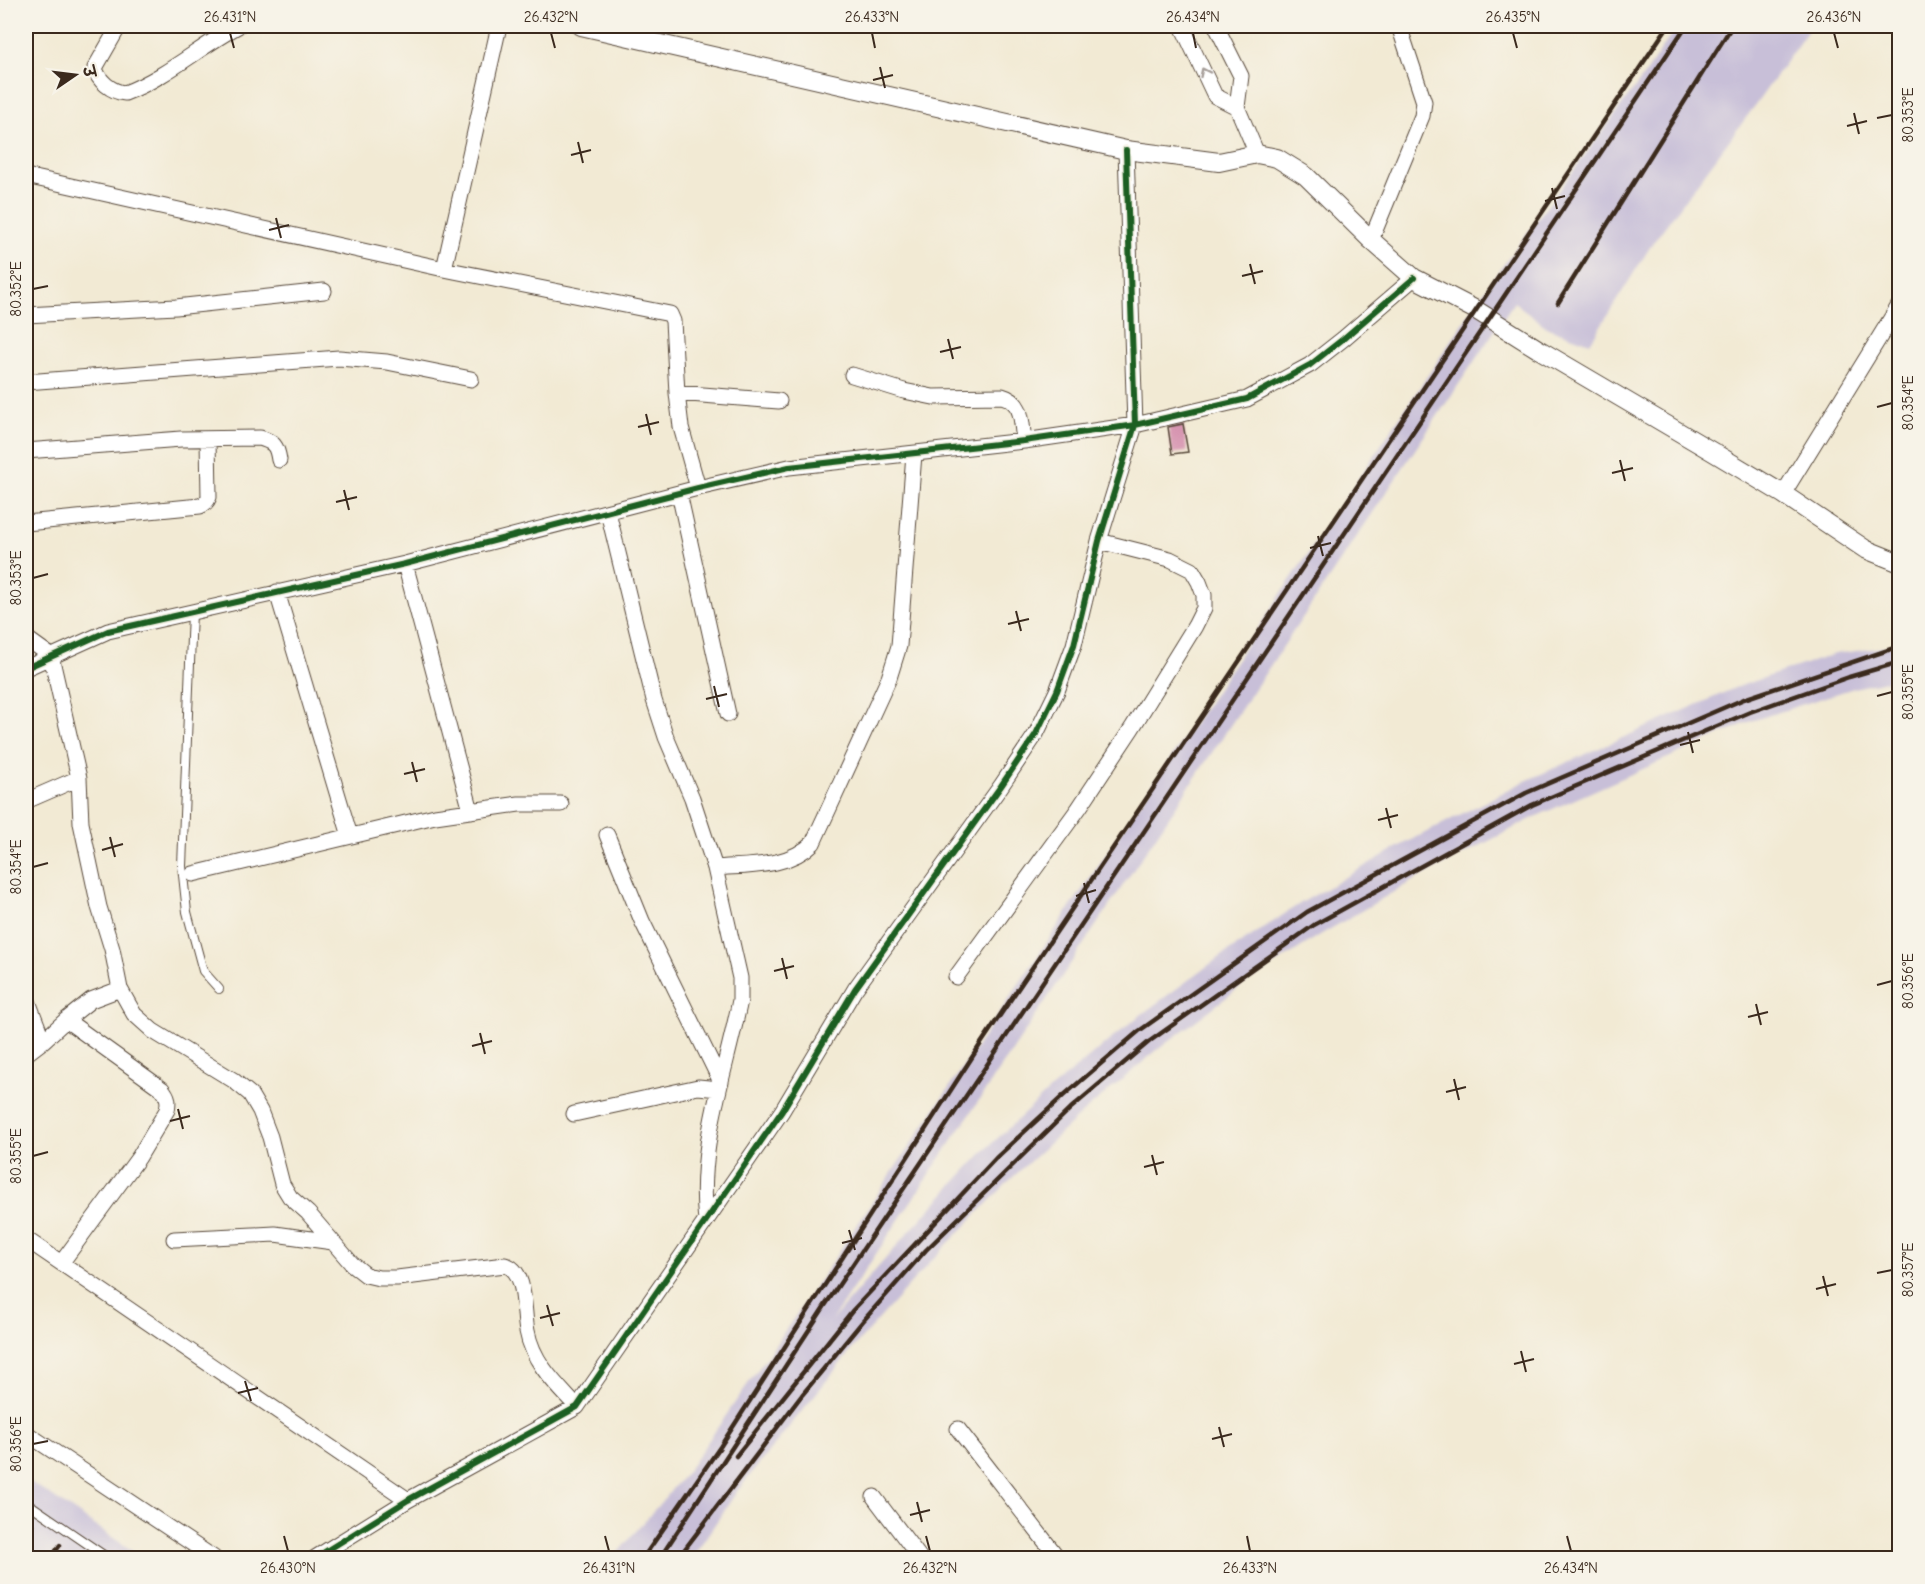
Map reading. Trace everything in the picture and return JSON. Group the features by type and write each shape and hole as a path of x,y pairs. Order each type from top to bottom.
{"street":[{"path":"119,26 95,68 102,82 120,93 125,93 238,26"},
{"path":"444,269 499,26"},
{"path":"581,26 1126,150 1219,162 1257,154 1277,158 1306,176 1413,278 1476,310 1783,494 1864,549 1899,563"},
{"path":"1182,26 1215,96 1237,107"},
{"path":"1216,26 1241,76 1237,107 1257,154"},
{"path":"1371,240 1422,116 1424,102 1399,26"},
{"path":"315,1558 408,1500 577,1407 783,1111 855,989 1036,734 1057,691 1074,645 1099,541 1135,425 1126,150"},
{"path":"26,176 444,269 670,314 673,321 681,427 698,488"},
{"path":"26,668 108,631 405,564 698,488 789,467 1024,441 1135,425 1247,399 1310,365 1413,278"},
{"path":"26,315 176,307 324,291"},
{"path":"1783,494 1899,304"},
{"path":"26,382 339,358 387,362 471,379"},
{"path":"852,375 904,391 933,397 1002,396 1011,399 1020,411 1024,441"},
{"path":"677,393 779,401"},
{"path":"26,451 208,439 260,438 272,442 277,448 279,460"},
{"path":"26,523 200,506 208,502 209,497 208,439"},
{"path":"715,867 782,860 803,852 813,843 889,678 899,646 914,454"},
{"path":"679,493 728,714"},
{"path":"608,512 657,710 692,798 715,867 740,978 740,1000 720,1086 704,1173 706,1221"},
{"path":"956,976 1079,808 1132,728 1204,608 1204,594 1192,570 1170,559 1099,541"},
{"path":"405,564 471,811"},
{"path":"277,592 351,836"},
{"path":"26,638 51,656 79,778 81,823 99,907 112,949 120,989 134,1014 153,1031 233,1080 250,1094 260,1111 270,1137 282,1184 290,1197 308,1213 352,1264 366,1275 397,1278 512,1266 521,1283 527,1331 532,1350 547,1375 577,1407"},
{"path":"26,801 79,778"},
{"path":"193,874 435,816 519,804 561,804"},
{"path":"607,835 642,921 720,1086"},
{"path":"26,1054 91,1000 120,989"},
{"path":"26,996 43,1041"},
{"path":"62,1262 139,1157 167,1110 169,1102 162,1089 66,1020"},
{"path":"574,1114 698,1088 720,1086"},
{"path":"174,1239 275,1234 333,1242"},
{"path":"26,1239 408,1500"},
{"path":"958,1429 1054,1557"},
{"path":"26,1433 214,1558"},
{"path":"874,1497 920,1558"}],"lane":[{"path":"192,612 182,866 187,912 203,971 219,989"},
{"path":"26,1502 108,1558"}],"shaded area":[{"path":"1677,26 1811,26 1652,244 1590,343 1548,328 1514,302 831,1321 986,1149 1053,1087 1134,1020 1217,959 1301,903 1398,847 1523,782 1737,687 1835,654 1899,645 1899,678 1854,688 1751,721 1537,816 1414,880 1320,935 1240,987 1156,1051 1079,1116 1013,1177 933,1259 853,1348 738,1490 692,1558 613,1558 686,1473 803,1305 1490,283 1646,73"},
{"path":"26,1479 143,1558 26,1558"}],"building":[{"path":"1183,424 1188,452 1172,454 1168,427"}],"railway":[{"path":"643,1558 720,1447 980,1045 1668,26"},
{"path":"660,1558 824,1307 1686,26"},
{"path":"1558,303 1732,26"},
{"path":"736,1456 853,1310 996,1158 1063,1096 1139,1031 1307,912 1526,793 1744,699 1900,646"},
{"path":"678,1558 802,1395 926,1250 1071,1108 1150,1041 1314,925 1532,805 1750,712 1849,677 1900,662"},
{"path":"26,1535 32,1525"},
{"path":"51,1558 60,1545"}],"cycle path":[{"path":"315,1558 408,1500 577,1407 782,1111 855,989 1036,734 1057,691 1074,645 1099,541 1135,425 1126,150"},
{"path":"26,668 108,631 405,564 698,488 789,467 1024,441 1135,425 1247,399 1310,365 1414,278"}]}
